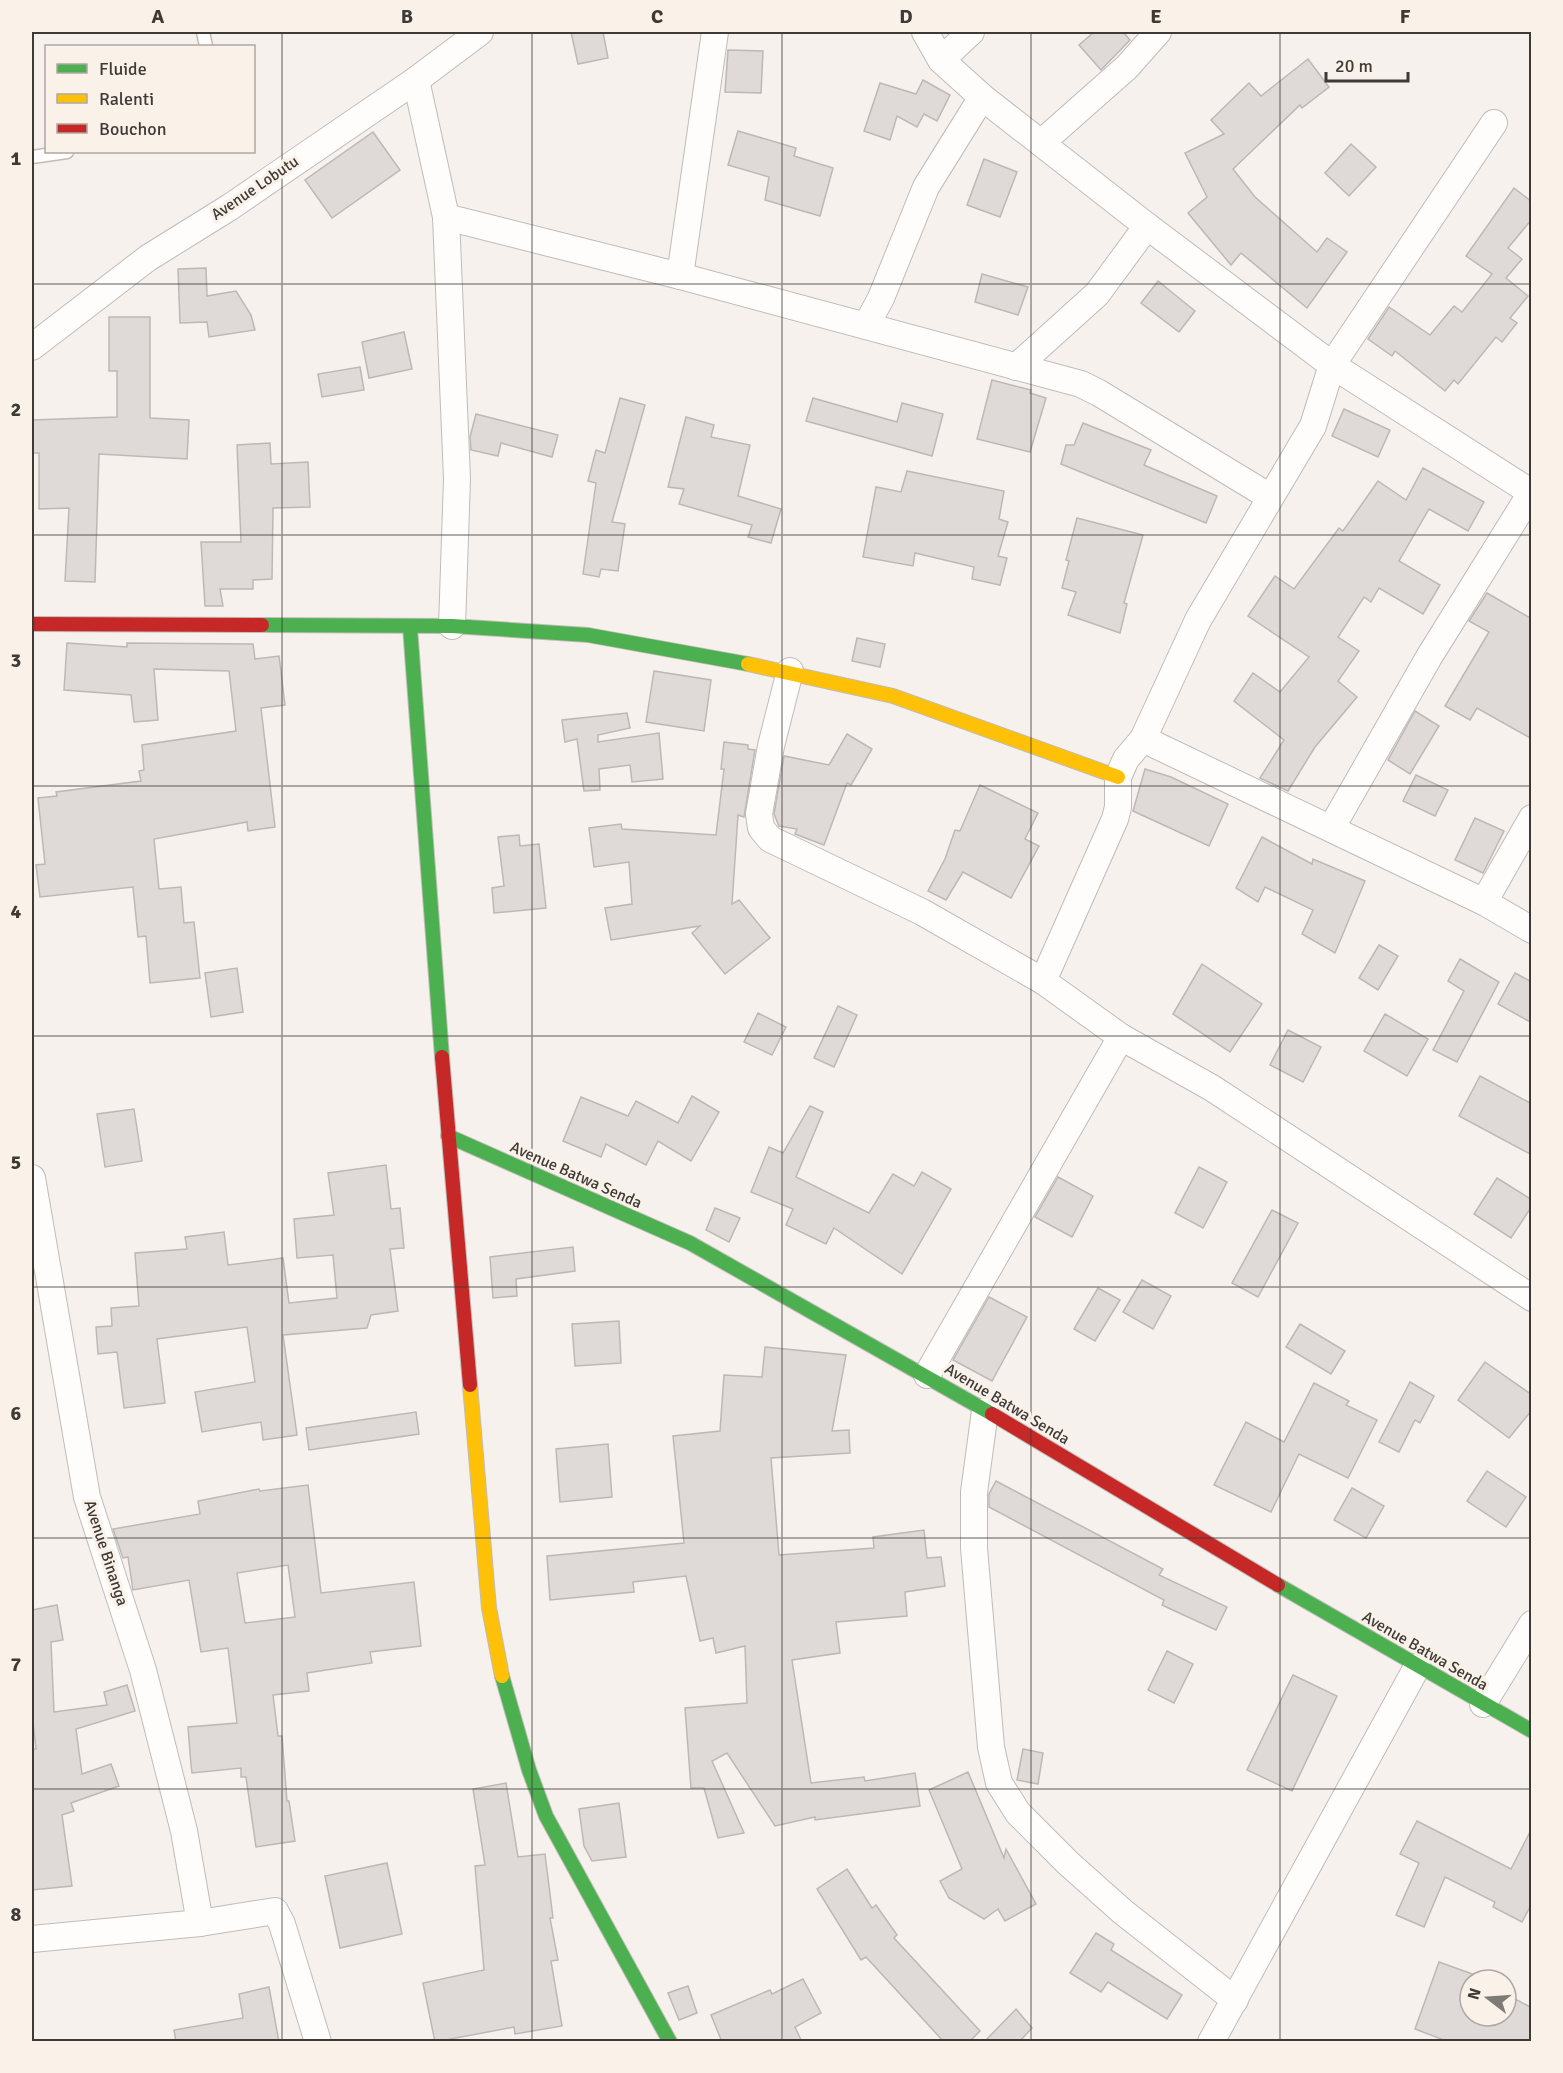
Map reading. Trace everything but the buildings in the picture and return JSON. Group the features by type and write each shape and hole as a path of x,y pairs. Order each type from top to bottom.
{"street":[{"name":"Avenue Lobutu","path":"32,347 148,258 230,207 416,80 480,32"},
{"path":"680,276 715,32"},
{"path":"925,32 941,60 982,97 1147,226 1332,365 1531,493 1429,657 1332,828"},
{"path":"941,60 971,32"},
{"path":"1041,143 1128,67 1158,32"},
{"path":"416,80 446,217 457,478 452,626"},
{"path":"866,326 881,298 926,187 982,97"},
{"path":"1043,981 1115,819 1119,807 1118,777 1126,759 1143,739 1198,620 1313,426 1332,365 1494,123"},
{"path":"446,217 680,276 1081,384 1100,393 1270,497"},
{"path":"1016,367 1097,294 1147,226"},
{"path":"32,624 452,626 588,635 790,671 893,696 1118,777"},
{"path":"410,627 448,1136 489,1608 497,1660 528,1770 546,1816 670,2042"},
{"path":"790,671 771,746 759,814 765,835 782,847 922,912 1043,981 1121,1037 1212,1088 1532,1298"},
{"path":"1143,739 1484,902 1532,930"},
{"path":"1484,902 1532,818"},
{"path":"927,1375 1121,1037"},
{"name":"Avenue Batwa Senda","path":"448,1136 690,1243 927,1375 985,1412 1532,1731"},
{"name":"Avenue Binanga","path":"32,1178 39,1270 87,1497 143,1670 184,1831 200,1923"},
{"path":"985,1412 974,1492 974,1548 991,1747 999,1783 1018,1813 1075,1869 1123,1912 1234,2000"},
{"path":"1483,1704 1532,1624"},
{"path":"1211,2042 1417,1666"},
{"path":"32,1939 200,1923 268,1911 278,1914 318,2042"}],"lane":[{"path":"32,157 60,153"}],"traffic: fast":[{"path":"262,625 452,626 588,635 748,664"},
{"path":"410,627 442,1057"},
{"path":"448,1136 690,1243 992,1414"},
{"path":"1278,1585 1532,1731"},
{"path":"502,1676 529,1770 546,1816 670,2042"}],"traffic: slow":[{"path":"748,664 893,696 1118,777"},
{"path":"470,1385 489,1608 502,1676"}],"traffic: jam":[{"path":"32,624 262,625"},
{"path":"442,1057 470,1385"},
{"path":"992,1414 1278,1585"}]}
